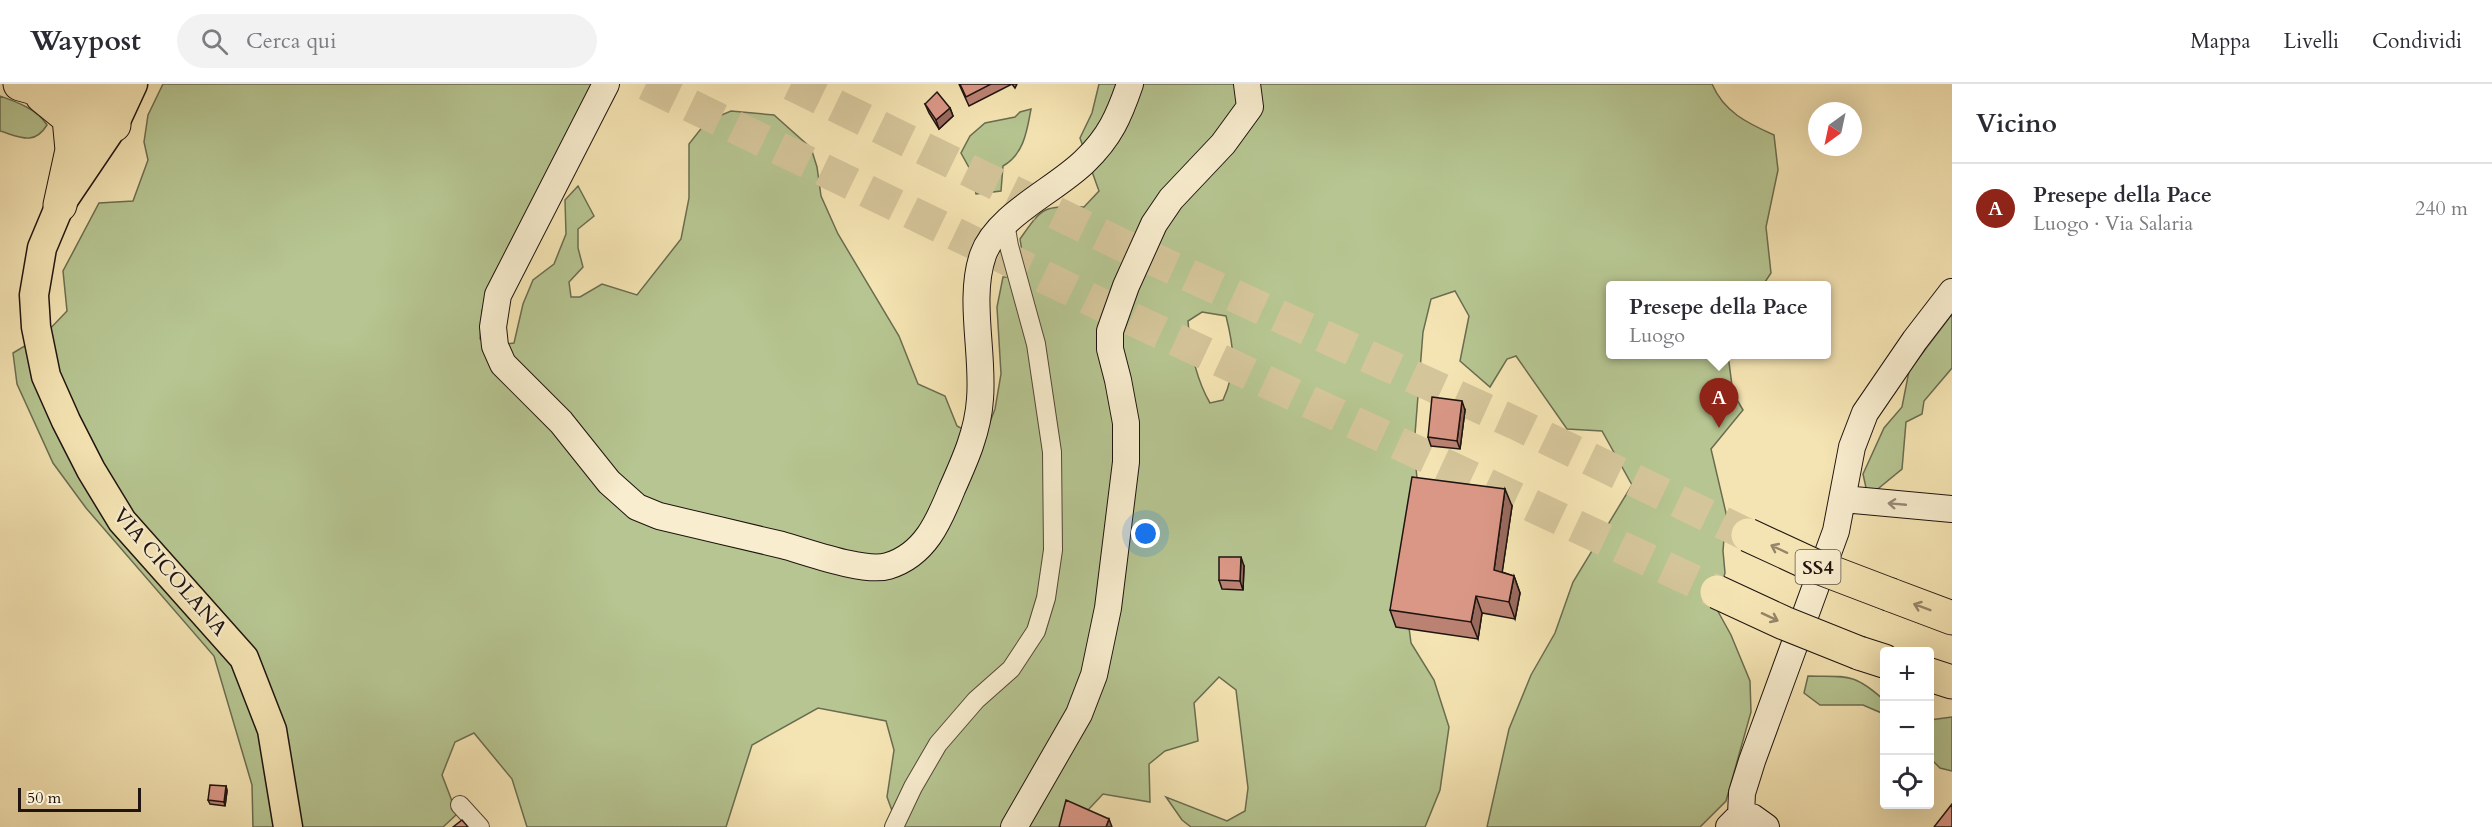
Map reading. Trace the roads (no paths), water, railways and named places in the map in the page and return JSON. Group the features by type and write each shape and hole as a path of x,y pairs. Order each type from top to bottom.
{"highway":[{"path":"72,108 118,84"},
{"path":"26,87 72,108 96,105 114,125"},
{"path":"60,205 72,150 72,108"},
{"name":"SS4","path":"1748,535 1815,566 1952,618"},
{"path":"1717,592 1784,623 1872,657"},
{"path":"1934,677 1952,682"}],"main road":[{"name":"VIA CICOLANA","path":"133,84 114,125 60,205 42,248 34,295 36,327 46,376 91,470 122,521 244,658 272,730 288,827"}],"street":[{"path":"606,84 498,295 493,327 495,346 503,364 561,422 609,482 637,507 659,516 873,567 887,567 914,552 928,540 941,516 973,441 981,398 977,287 983,252 1005,223 1083,163 1102,144 1112,130 1130,84"},
{"path":"1014,827 1079,714 1094,675 1108,608 1126,462 1126,423 1110,349 1110,331 1126,286 1154,224 1171,199 1223,144 1250,107 1247,84"},
{"path":"894,827 913,787 938,744 976,700 1011,669 1036,631 1046,598 1053,550 1052,452 1036,344 1009,246 1005,223"},
{"path":"1766,827 1752,817 1735,821 1752,761 1836,531 1852,447 1865,414 1914,340 1952,292"},
{"path":"1843,499 1952,509"},
{"path":"460,805 480,827"}],"tunnel":[{"path":"646,84 1106,307 1717,592"},
{"path":"791,84 1122,245 1515,423 1748,535"}],"place":[{"name":"Presepe della Pace","path":"1719,428"}]}
